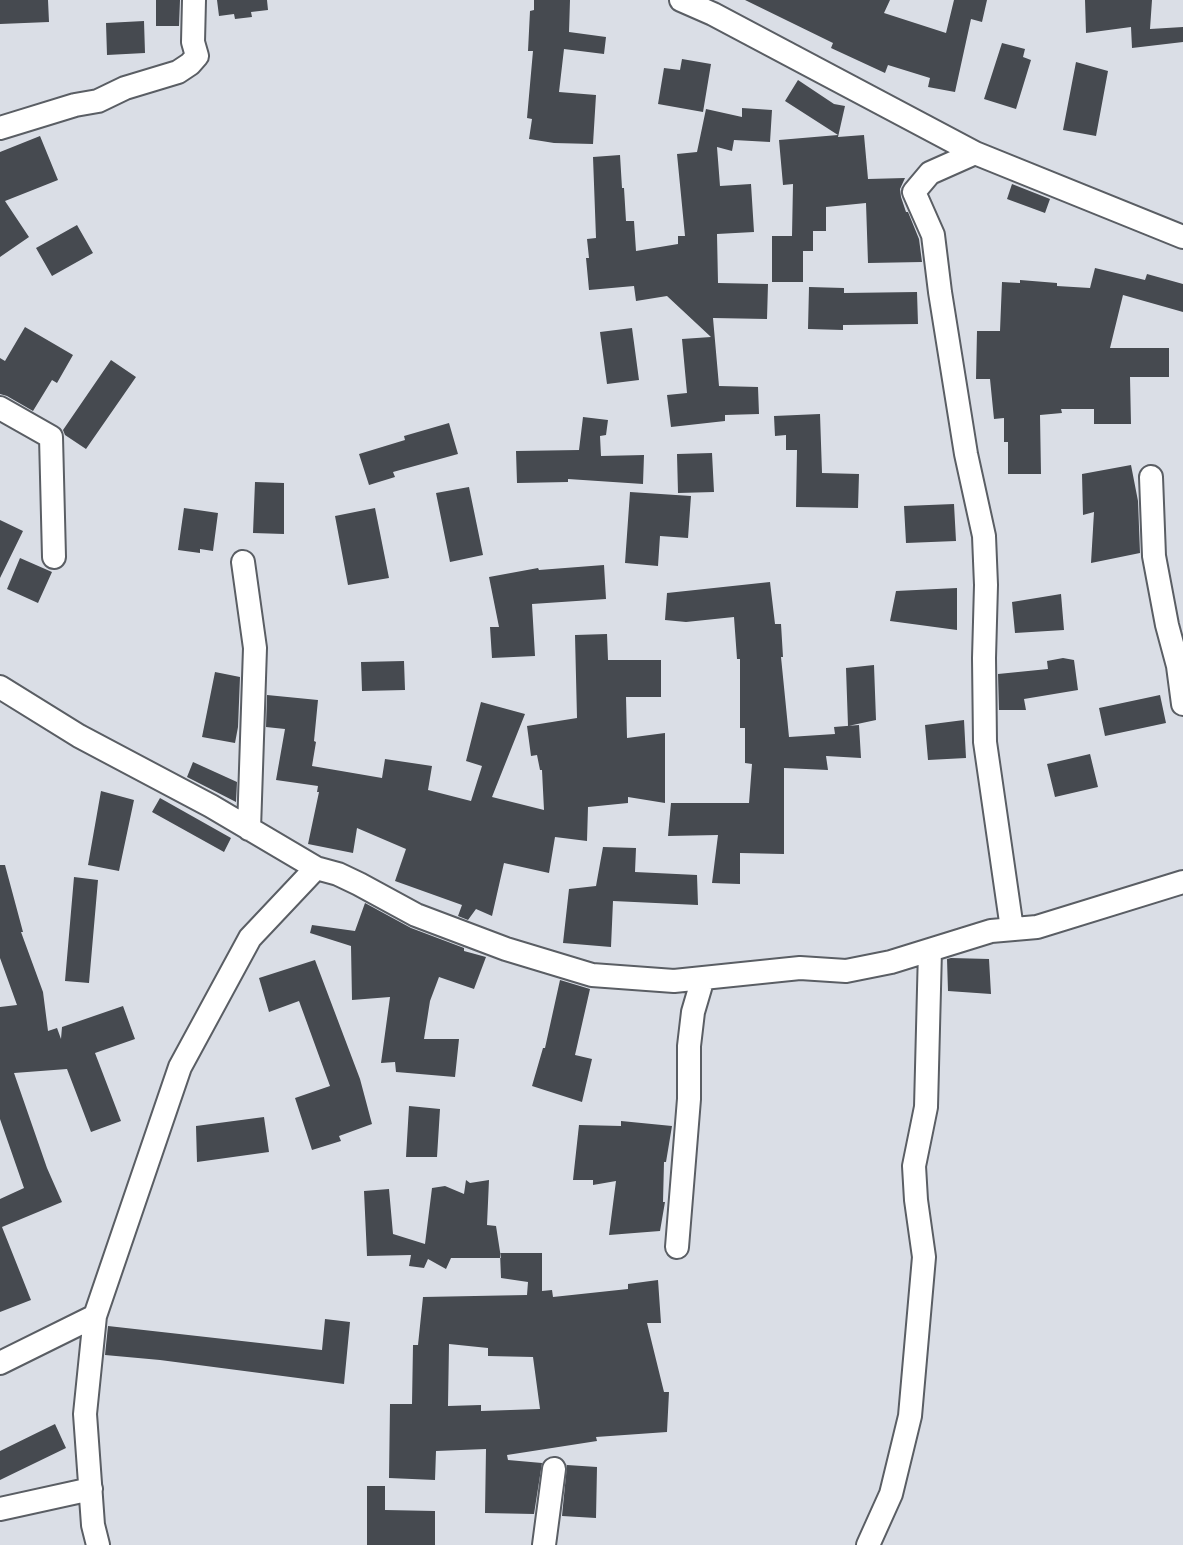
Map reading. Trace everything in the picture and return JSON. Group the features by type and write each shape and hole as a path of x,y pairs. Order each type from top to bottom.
{"street":[{"path":"0,128 98,101 125,88 178,72 197,56 193,42 194,0"},
{"path":"681,0 975,153 1183,237"},
{"path":"975,153 930,173 914,192 933,235 966,454 984,536 985,742 1012,929"},
{"path":"0,408 51,437 54,557"},
{"path":"1151,477 1154,556 1178,666 1183,704"},
{"path":"243,562 255,648 249,829"},
{"path":"0,687 79,736 316,868 338,874 416,915 506,949 592,975 674,981 800,968 846,971 891,962 991,931 1037,927 1183,882"},
{"path":"98,1545 93,1525 85,1414 95,1316 180,1067 250,938 316,868"},
{"path":"868,1545 891,1494 910,1416 924,1257 914,1166 926,1107 930,950"},
{"path":"677,1247 689,1099 689,1046 693,1012 703,978"},
{"path":"0,1363 95,1316"},
{"path":"544,1545 554,1469"},
{"path":"0,1509 91,1489"}],"building":[{"path":"0,0 48,0 49,22 0,24"},
{"path":"156,0 180,0 179,26 156,26"},
{"path":"217,0 267,0 268,10 251,12 252,17 235,19 234,14 219,16"},
{"path":"534,0 570,0 569,32 606,37 604,54 564,49 559,92 596,95 593,144 529,139 532,119 527,118 533,51 528,51 530,11 534,10"},
{"path":"745,0 890,0 884,13 946,33 954,0 987,0 982,22 971,19 955,92 928,87 930,78 888,65 885,73 831,48 833,43"},
{"path":"1085,0 1152,0 1150,29 1183,27 1183,42 1132,48 1131,27 1086,33"},
{"path":"144,21 145,53 107,55 106,23"},
{"path":"1002,43 1025,49 1023,57 1031,60 1016,109 984,99"},
{"path":"682,59 711,64 703,112 658,104 664,68 680,70"},
{"path":"1076,62 1108,71 1096,136 1063,130"},
{"path":"798,80 834,104 845,106 838,137 864,135 868,179 905,178 900,189 901,197 919,239 922,262 868,263 866,203 826,207 826,231 813,231 813,251 803,251 803,282 772,282 772,236 792,236 793,184 783,185 779,140 838,135 785,101"},
{"path":"742,108 772,110 770,142 734,140 732,151 717,147 720,186 751,184 754,232 717,234 718,283 768,284 767,319 713,318 719,386 758,387 759,414 725,415 725,421 671,427 667,395 687,393 682,339 711,337 667,296 636,301 634,286 589,290 587,239 596,238 593,157 620,155 626,221 634,221 636,251 678,244 678,236 685,236 677,154 697,152 706,109 742,117"},
{"path":"40,136 58,180 5,201 29,237 0,257 0,152"},
{"path":"1012,184 1050,199 1045,213 1007,199"},
{"path":"77,225 93,253 52,276 36,248"},
{"path":"1095,268 1145,280 1147,274 1183,284 1183,312 1123,295 1110,348 1169,348 1169,377 1130,377 1131,424 1094,424 1094,409 1061,409 1062,413 1040,415 1041,474 1008,474 1004,418 994,419 990,379 976,379 977,331 1000,331 1002,282 1020,283 1020,280 1090,288"},
{"path":"809,287 844,288 844,293 917,292 918,324 843,325 843,330 808,329"},
{"path":"25,327 73,355 57,383 52,380 33,411 0,394 0,358 5,361"},
{"path":"632,328 639,380 607,384 600,332"},
{"path":"111,360 136,377 86,449 65,435 63,430"},
{"path":"820,414 822,473 859,474 858,508 796,507 797,450 786,450 786,435 775,436 774,416"},
{"path":"583,417 608,420 606,435 600,436 601,456 644,455 643,484 568,479 568,482 517,483 516,451 579,450"},
{"path":"449,423 458,454 393,472 395,477 369,485 359,454"},
{"path":"712,453 714,492 678,493 677,454"},
{"path":"1131,465 1138,501 1140,553 1091,563 1094,512 1083,515 1082,474"},
{"path":"255,482 284,483 284,534 253,533"},
{"path":"469,487 483,555 450,562 436,493"},
{"path":"630,492 691,496 688,538 660,536 658,566 625,563"},
{"path":"954,504 956,541 906,543 904,506"},
{"path":"184,508 218,513 213,551 178,550"},
{"path":"375,508 389,578 348,585 335,516"},
{"path":"0,520 23,531 0,578"},
{"path":"20,558 52,572 38,603 7,589"},
{"path":"604,565 606,599 532,604 535,656 492,658 490,627 499,627 489,577 538,568"},
{"path":"770,582 775,624 781,624 789,737 835,734 834,727 859,725 861,758 826,756 828,770 784,768 784,854 740,853 740,884 712,883 718,835 668,836 671,803 749,803 752,764 745,763 745,728 740,728 740,659 737,659 734,617 686,622 665,620 667,593"},
{"path":"957,588 957,630 890,621 896,591"},
{"path":"1061,594 1064,630 1015,633 1012,602"},
{"path":"607,634 608,660 661,660 661,697 626,697 627,738 665,733 665,803 628,797 628,803 588,807 587,841 555,837 549,873 504,863 492,916 476,909 468,920 458,916 462,905 395,881 406,849 357,828 353,853 308,844 318,786 276,780 285,729 266,727 267,695 318,700 312,766 382,778 385,759 432,766 428,790 471,801 482,766 466,761 481,702 525,714 492,797 544,810 542,770 537,755 531,756 527,726 577,718 575,635"},
{"path":"1063,658 1074,660 1078,690 1024,699 1026,710 999,710 998,674 1048,669 1047,661"},
{"path":"404,661 405,690 362,691 361,662"},
{"path":"874,665 876,720 848,726 846,668"},
{"path":"215,672 240,677 235,743 202,737"},
{"path":"1160,695 1166,723 1105,736 1099,708"},
{"path":"964,720 966,758 928,760 925,725"},
{"path":"1090,754 1098,787 1055,797 1047,764"},
{"path":"193,762 237,782 236,802 187,777"},
{"path":"101,791 134,800 119,871 88,865"},
{"path":"160,798 231,838 224,852 152,812"},
{"path":"603,847 636,848 635,872 697,875 698,905 613,901 611,947 563,943 569,889 596,886"},
{"path":"0,865 5,865 21,932 43,992 48,1031 57,1028 61,1039 62,1027 123,1006 135,1039 95,1053 121,1121 91,1132 67,1069 14,1073 62,1202 2,1227 31,1300 0,1312 0,1199 24,1188 0,1119 0,1007 17,1005 0,958"},
{"path":"74,877 98,880 89,983 65,981"},
{"path":"365,903 411,928 486,957 474,989 439,977 430,1001 424,1039 459,1039 455,1077 396,1072 395,1062 381,1063 390,997 352,1000 351,946 310,933 312,925 355,931"},
{"path":"947,959 989,959 991,994 948,991"},
{"path":"315,960 360,1079 372,1124 339,1136 341,1141 312,1150 295,1098 330,1086 299,1001 269,1012 259,978"},
{"path":"560,980 590,989 575,1055 592,1059 582,1102 532,1086 545,1048"},
{"path":"409,1106 440,1109 437,1157 406,1157"},
{"path":"264,1117 269,1152 197,1162 196,1126"},
{"path":"621,1121 672,1126 664,1162 665,1202 660,1231 609,1235 616,1181 593,1185 593,1180 573,1180 579,1125 621,1126"},
{"path":"466,1180 470,1183 489,1180 487,1225 496,1226 501,1258 451,1258 446,1269 428,1259 424,1268 409,1266 411,1255 367,1256 364,1191 389,1189 393,1234 425,1244 432,1188 445,1186 464,1194"},
{"path":"500,1253 542,1253 542,1291 552,1290 553,1297 628,1289 628,1284 658,1280 661,1323 647,1323 664,1392 669,1392 667,1432 596,1437 597,1441 507,1455 508,1460 542,1463 534,1514 485,1513 486,1449 436,1451 435,1480 389,1478 390,1404 412,1404 413,1345 418,1345 423,1297 527,1295 528,1282 501,1278","holes":["449,1344 488,1348 488,1356 533,1357 540,1409 481,1411 481,1405 448,1406"]},
{"path":"325,1319 350,1322 344,1384 105,1355 108,1326 322,1350"},
{"path":"55,1424 66,1448 0,1480 0,1451"},
{"path":"567,1465 597,1467 596,1518 562,1516"},
{"path":"367,1486 385,1486 385,1510 435,1511 435,1545 367,1545"}]}
